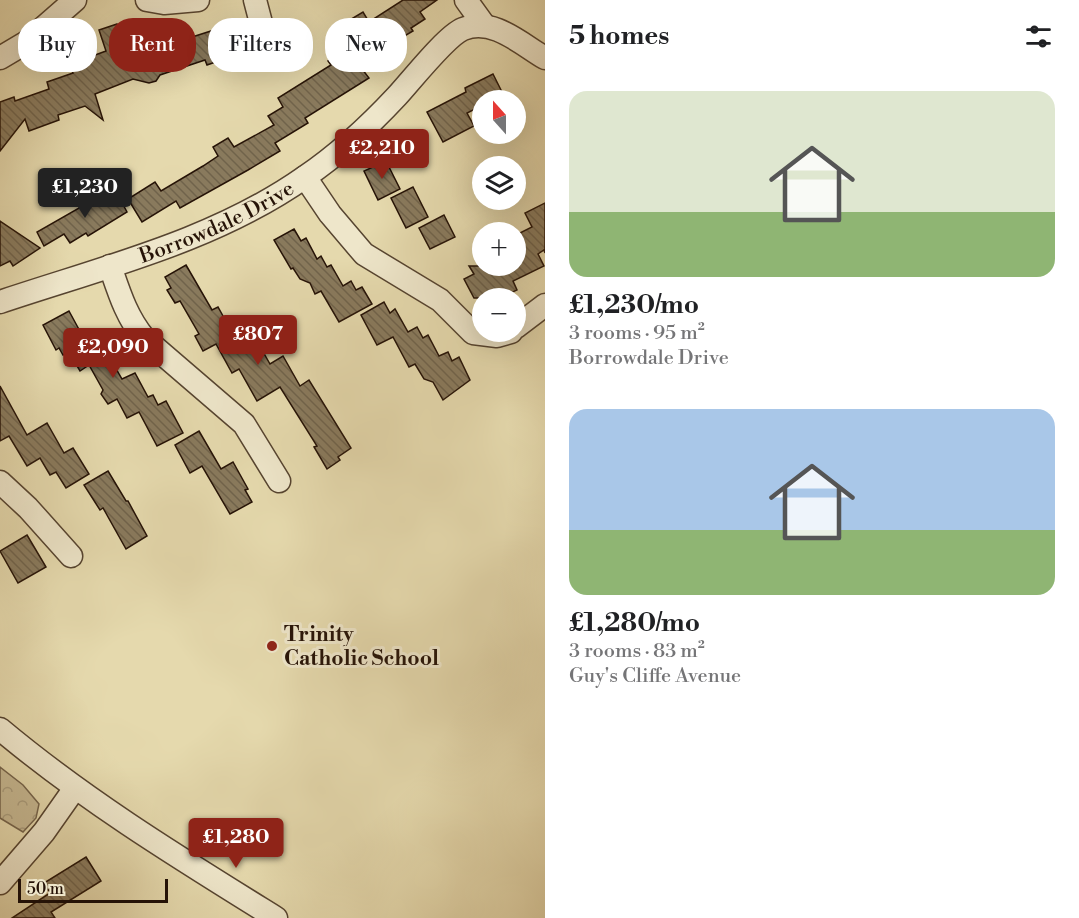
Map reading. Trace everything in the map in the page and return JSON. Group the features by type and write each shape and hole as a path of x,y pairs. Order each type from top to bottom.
{"street":[{"path":"0,58 27,42 75,0"},
{"path":"147,0 164,3 198,0"},
{"path":"255,0 260,18"},
{"path":"466,0 484,26 503,32 545,58"},
{"name":"Borrowdale Drive","path":"0,302 199,236 238,218 305,177 336,154 366,128 455,34 466,28 484,26"},
{"path":"305,177 352,243 364,254 440,300 472,332"},
{"path":"110,266 123,303 135,327 151,344 244,424 279,481"},
{"path":"526,319 545,305"},
{"path":"0,482 28,508 71,556"},
{"path":"0,729 75,788 133,828 276,918"},
{"path":"0,883 44,832 75,788"}],"green space":[{"path":"0,767 23,785 39,804 36,818 23,832 0,818"}],"building":[{"path":"403,0 437,0 420,12 425,19 411,28 413,31 407,34 407,18 375,18"},
{"path":"363,12 367,18 353,18"},
{"path":"109,27 109,72 169,72 160,75 156,81 149,83 133,79 95,94 103,120 85,106 58,115 59,120 29,131 25,119 0,151 0,102 14,97 15,101 49,89 47,82 72,72 97,72 97,54 106,51 99,30"},
{"path":"208,32 208,65 205,60 196,63 196,36"},
{"path":"325,69 325,72 364,72 369,78 305,118 308,123 275,143 280,151 180,208 176,201 142,222 128,199 155,182 161,191 203,166 218,156 213,147 228,138 234,147 274,125 268,116 283,107 278,98"},
{"path":"493,74 501,90 472,90 472,110 467,113 472,127 443,142 427,112 466,92 465,88"},
{"path":"386,161 400,189 378,200 364,171"},
{"path":"413,187 428,217 406,228 391,198"},
{"path":"114,188 127,212 88,236 86,233 70,243 64,234 44,246 37,232"},
{"path":"545,203 545,253 544,250 538,254 544,266 526,275 526,230 532,227 525,213"},
{"path":"444,215 455,237 430,249 419,228"},
{"path":"0,221 40,248 13,266 10,261 0,266"},
{"path":"294,229 301,241 306,238 317,259 321,256 327,267 331,265 343,286 351,281 356,290 362,287 372,304 339,322 321,291 315,294 310,283 300,279 293,268 291,269 274,240"},
{"path":"186,265 212,310 218,307 228,325 235,320 243,333 250,329 270,364 283,356 300,386 309,380 351,448 338,457 340,460 327,469 314,447 317,446 280,387 257,401 239,369 232,373 216,344 203,351 195,336 199,334 180,301 175,303 167,290 171,288 165,277"},
{"path":"472,275 523,276 513,281 516,288 472,288 472,294 464,279"},
{"path":"384,302 390,313 395,309 408,332 417,327 423,338 428,335 439,356 448,352 452,361 459,357 470,380 443,400 433,382 424,379 415,364 409,367 393,337 377,345 361,315"},
{"path":"69,311 88,346 103,337 111,351 107,353 122,379 135,373 148,397 153,395 158,405 166,401 183,433 157,446 139,412 127,418 117,399 108,404 101,394 103,390 89,365 80,371 69,352 63,355 59,348 56,350 43,325"},
{"path":"0,386 27,435 47,423 64,453 73,448 89,474 66,488 56,472 50,475 40,458 27,466 9,436 0,441"},
{"path":"199,431 221,469 233,462 248,489 245,490 252,502 230,514 202,466 190,473 175,445"},
{"path":"108,471 147,536 126,549 103,508 100,510 84,485"},
{"path":"27,535 46,567 18,583 0,551"},
{"path":"86,857 101,881 51,912 55,918 12,918 50,893 44,883"}],"place":[{"name":"Trinity Catholic School","path":"272,646"}]}
